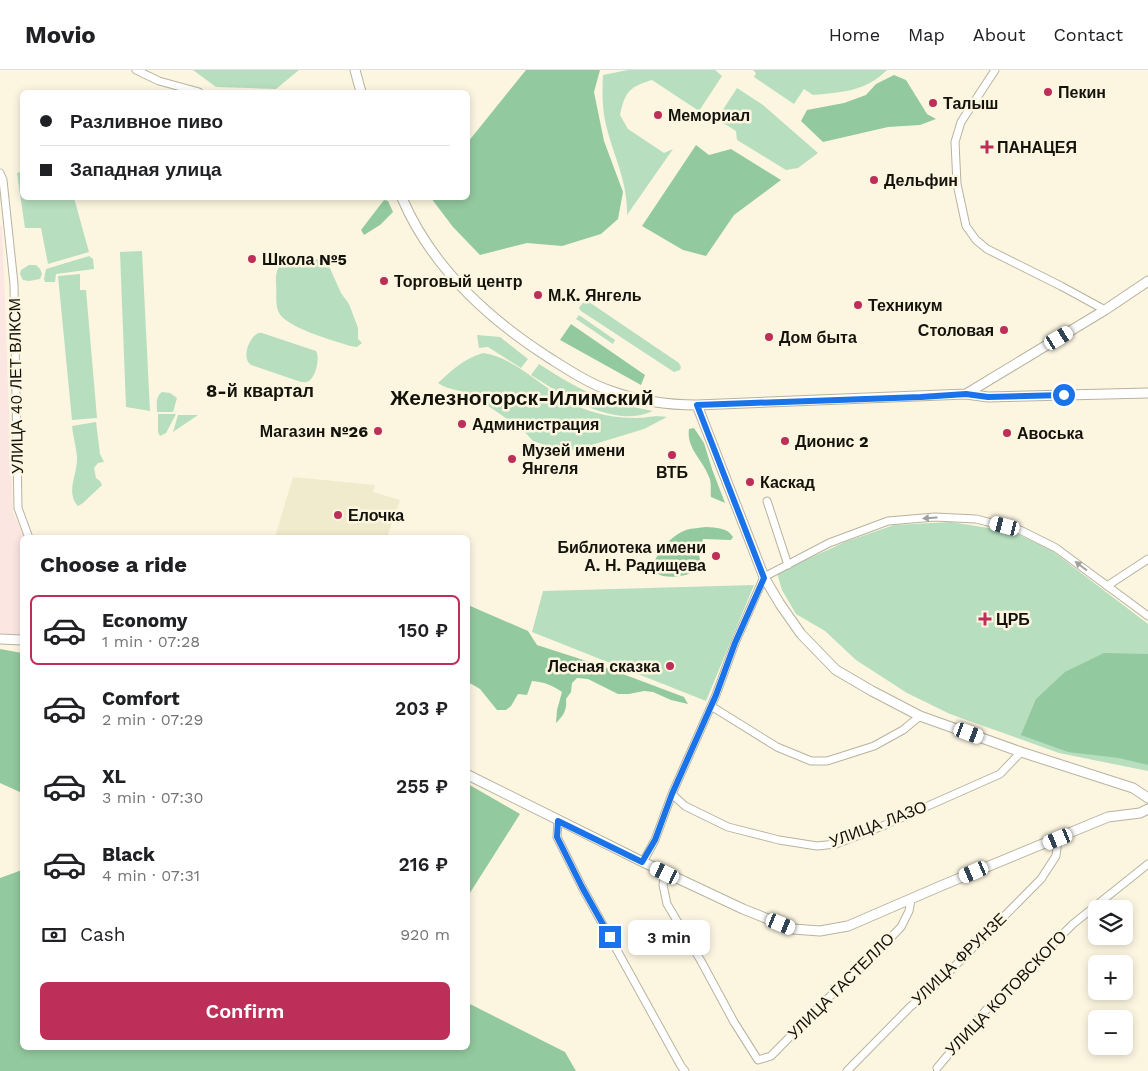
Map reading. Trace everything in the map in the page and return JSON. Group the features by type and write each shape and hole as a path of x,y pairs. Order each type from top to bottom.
{"street":[{"path":"136,70 159,82 191,90"},
{"path":"355,70 360,90"},
{"path":"995,70 961,122 955,142 957,184 966,226 976,240 987,249 1105,310"},
{"name":"УЛИЦА 40 ЛЕТ ВЛКСМ","path":"0,173 5,200 14,284 18,508 28,535"},
{"path":"403,200 416,227 435,256 461,288 484,310 526,342 583,378 610,391 640,400 674,405 697,405 966,394 988,397 1148,393"},
{"path":"966,394 1105,310 1148,281"},
{"path":"697,405 764,578 801,634 836,670 920,716 1021,752 1133,788 1148,798"},
{"path":"768,501 788,565"},
{"path":"642,862 655,840 672,794 764,578 829,543 888,521 935,517 976,519 1020,530 1056,548 1148,616"},
{"path":"1107,586 1148,559"},
{"path":"0,639 20,640"},
{"path":"711,706 777,747 812,761 827,760 874,746 903,730 920,716"},
{"name":"УЛИЦА ЛАЗО","path":"672,794 685,806 728,827 779,840 817,846 836,844 885,825 1000,774 1021,752"},
{"path":"470,776 642,862 743,909 793,929 820,931 848,926 1108,817 1140,813 1148,809"},
{"path":"558,821 557,837 582,887 680,1066 686,1071"},
{"name":"УЛИЦА ФРУНЗЕ","path":"847,1071 1040,878 1056,856 1058,839"},
{"name":"УЛИЦА КОТОВСКОГО","path":"937,1068 986,1010 1073,924 1148,864"},
{"name":"УЛИЦА ГАСТЕЛЛО","path":"665,873 663,885 667,904 734,1022 758,1060 771,1056 871,958 900,927 909,910 911,900"}],"shaded area":[{"path":"2,225 13,512 23,535 20,535 20,635 0,633 0,226"},
{"name":"Елочка","path":"293,477 375,485 373,492 400,500 388,535 276,535"}],"green space":[{"path":"193,70 299,70 276,89 216,87"},
{"path":"526,70 600,70 594,92 604,141 623,192 618,219 601,234 562,246 527,243 480,255 453,227 433,200 470,200 470,140"},
{"path":"628,70 715,70 722,76 699,111 652,80 633,88 626,96 620,115 628,129 664,153 673,149 627,215 623,182 605,122 602,88 603,75"},
{"path":"753,70 887,70 870,83 853,90 813,95 804,89 794,104 754,77 756,73"},
{"path":"894,75 906,80 927,114 936,119 920,125 888,127 823,142 801,121 807,110 844,103 866,95 876,84"},
{"path":"737,88 763,105 818,153 798,168 786,170 737,140 736,131 717,119"},
{"path":"696,145 709,155 731,149 781,180 734,215 706,256 683,250 642,226"},
{"path":"20,172 20,194 17,173"},
{"path":"21,200 75,200 89,252 48,264 41,228 25,228"},
{"path":"384,200 388,201 393,212 380,225 364,235 361,230"},
{"path":"142,251 150,411 126,407 120,252"},
{"path":"89,256 93,259 94,269 56,274 55,282 45,282 46,269"},
{"path":"298,258 307,260 321,259 328,264 341,293 349,304 358,328 358,339 362,343 357,347 299,328 282,317 278,311 276,277 278,269"},
{"path":"29,265 36,265 40,269 42,274 40,279 23,280 20,274 21,270"},
{"path":"80,274 80,290 86,290 97,418 72,420 58,276"},
{"path":"584,301 589,302 679,363 680,370 674,372 581,311 579,308"},
{"path":"579,315 615,340 613,344 576,319"},
{"path":"571,324 645,375 641,385 560,340"},
{"path":"258,333 316,351 316,370 312,378 308,382 301,382 251,365 247,358 247,348"},
{"path":"477,335 500,337 528,359 521,368 488,347 479,348"},
{"path":"483,353 506,360 563,398 588,410 620,417 667,417 644,429 568,451 533,441 523,430 474,396 438,383 465,361"},
{"path":"539,364 572,384 599,397 653,411 638,415 622,416 590,408 558,392 531,375"},
{"path":"162,392 170,393 177,398 173,412 157,412 157,399"},
{"path":"158,414 176,414 166,433 160,436 158,432"},
{"path":"178,415 198,415 173,432"},
{"path":"96,422 100,454 104,462 98,463 94,468 96,478 102,485 78,506 72,495 77,457 72,426"},
{"path":"694,428 704,443 725,503 711,497 710,479 690,442 689,429"},
{"path":"951,522 1013,532 1051,550 1148,624 1148,771 1059,753 950,714 907,693 856,660 825,631 796,614 782,590 777,573 845,542 894,525"},
{"path":"706,527 728,531 733,537 731,540 703,539 698,553 699,566 690,574 669,577 662,576 652,570 656,558 664,546 674,537 686,530"},
{"name":"Лесная сказка","path":"754,585 706,701 532,632 543,591"},
{"path":"470,606 528,631 537,645 599,665 684,697 688,704 671,700 653,692 644,691 618,694 588,679 577,678 572,683 571,692 566,699 564,712 556,723 562,692 551,686 532,681 527,695 518,694 511,706 506,710 497,710 480,689 470,683"},
{"path":"0,649 20,653 20,792 0,783"},
{"path":"1104,653 1148,654 1148,765 1119,758 1068,752 1021,735 1036,699 1065,672"},
{"path":"470,785 520,814 470,893"},
{"path":"20,871 20,1050 470,1050 470,1004 565,1052 576,1071 0,1071 0,878"}],"place":[{"name":"Пекин","path":"1048,92"},
{"name":"Талыш","path":"933,103"},
{"name":"Мемориал","path":"658,115"},
{"name":"ПАНАЦЕЯ","path":"987,147"},
{"name":"Дельфин","path":"874,180"},
{"name":"Школа №5","path":"252,259"},
{"name":"Торговый центр","path":"384,281"},
{"name":"М.К. Янгель","path":"538,295"},
{"name":"Техникум","path":"858,305"},
{"name":"Столовая","path":"1004,330"},
{"name":"Дом быта","path":"769,337"},
{"name":"Администрация","path":"462,424"},
{"name":"Магазин №26","path":"378,431"},
{"name":"Авоська","path":"1007,433"},
{"name":"Дионис 2","path":"785,441"},
{"name":"ВТБ","path":"672,455"},
{"name":"Музей имени Янгеля","path":"512,459"},
{"name":"Каскад","path":"750,482"},
{"name":"Елочка","path":"338,515"},
{"name":"Библиотека имени А. Н. Радищева","path":"716,556"},
{"name":"ЦРБ","path":"985,619"},
{"name":"Лесная сказка","path":"670,666"}],"district":[{"name":"8-й квартал","path":"260,390"},
{"name":"Железногорск-Илимский","path":"522,397"}],"route":[{"path":"610,937 557,837 558,821 642,862 655,840 672,794 716,695 735,643 764,578 697,405 966,394 988,397 1064,395"}]}
